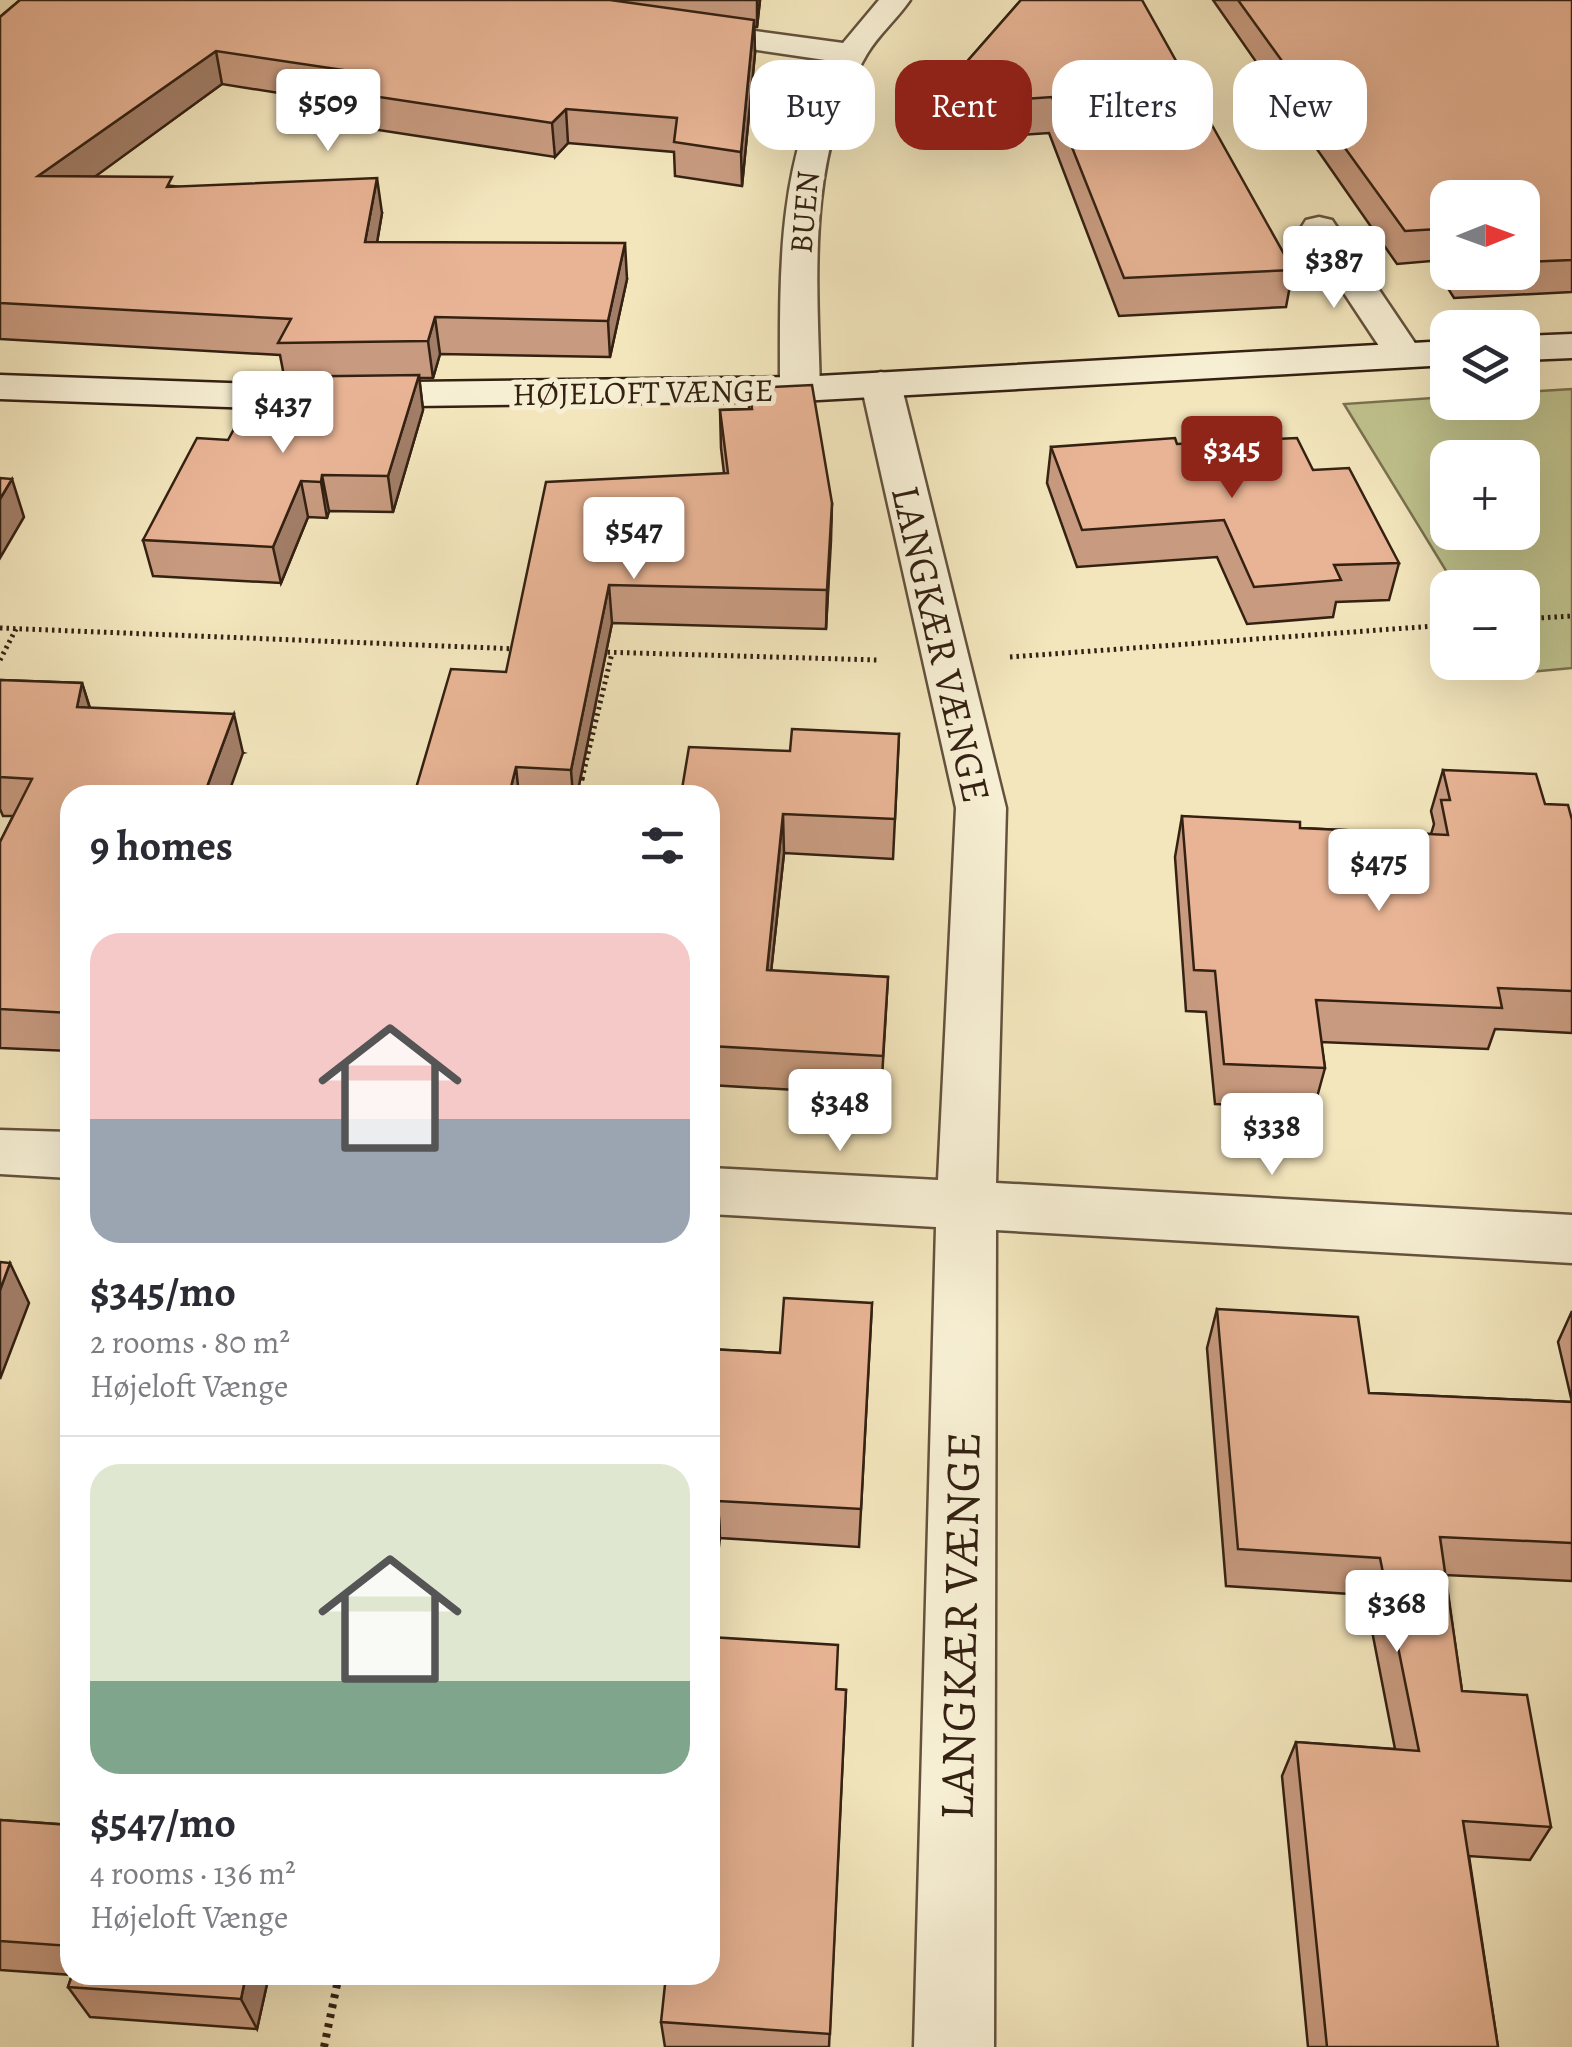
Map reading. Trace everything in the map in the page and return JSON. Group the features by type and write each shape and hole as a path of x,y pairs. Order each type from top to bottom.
{"street":[{"name":"BUEN","path":"800,388 800,194 812,141 851,54 895,0"},
{"path":"646,24 851,54"},
{"path":"1318,228 1404,356"},
{"path":"1540,347 1572,346"},
{"name":"HØJELOFT VÆNGE","path":"0,388 331,396 800,388 1430,354"},
{"name":"LANGKÆR VÆNGE","path":"881,384 981,808 966,1205 954,2047"},
{"path":"0,1152 60,1155"},
{"path":"720,1192 1572,1240"}],"path":[{"path":"1540,618 1572,616"},
{"path":"592,652 948,662 1430,626"},
{"path":"0,628 533,649"},
{"path":"0,660 16,629"},
{"path":"580,785 612,652"},
{"path":"324,2047 337,1985"}],"green space":[{"path":"1572,389 1572,668 1540,671 1540,570 1446,570 1433,550 1540,550 1540,440 1430,440 1430,545 1344,404 1430,398 1430,420 1540,420 1540,391"}],"building":[{"path":"20,0 610,0 754,20 741,152 674,142 677,118 566,109 552,123 346,92 350,71 216,51 38,176 172,177 167,187 377,178 365,242 625,243 608,321 435,317 428,341 278,343 291,319 0,303 0,17"},
{"path":"1021,0 1142,0 1176,60 1052,60 1052,97 1032,98 1032,60 968,60"},
{"path":"1238,0 1572,0 1572,260 1540,261 1540,180 1430,180 1430,229 1405,231 1346,150 1367,150 1367,60 1281,60"},
{"path":"1213,127 1293,270 1124,278 1073,150 1213,150"},
{"path":"419,375 388,476 322,475 321,482 301,481 273,547 143,540 197,438 228,440 262,377"},
{"path":"812,385 832,503 827,590 609,585 571,770 516,767 512,785 417,785 451,669 506,672 546,482 728,473 720,410 752,409 749,388"},
{"path":"1175,438 1177,444 1297,438 1313,470 1349,468 1399,563 1334,565 1341,580 1254,587 1224,520 1082,530 1051,447"},
{"path":"0,478 12,479 0,499"},
{"path":"0,680 82,683 77,707 234,714 208,785 60,785 60,1012 0,1009 0,842 32,779 0,777"},
{"path":"792,729 899,734 895,819 783,814 767,970 888,977 883,1056 720,1047 720,785 683,785 689,747 790,751"},
{"path":"1443,770 1536,774 1545,804 1568,805 1572,820 1572,991 1498,988 1502,1008 1316,1000 1325,1068 1224,1064 1215,971 1194,970 1182,816 1300,822 1300,828 1448,835 1441,800 1450,800"},
{"path":"0,1262 10,1263 0,1290"},
{"path":"784,1298 872,1303 861,1509 720,1501 720,1350 780,1353"},
{"path":"1217,1309 1358,1317 1369,1393 1572,1402 1572,1543 1440,1537 1462,1691 1527,1695 1551,1827 1463,1821 1498,2047 1327,2047 1296,1742 1419,1751 1380,1558 1238,1549"},
{"path":"720,1638 838,1645 836,1689 846,1690 830,2034 661,2022 665,1985 720,1985"},
{"path":"0,1820 60,1824 60,1945 0,1941"},
{"path":"69,1985 244,1985 241,1999"}]}
